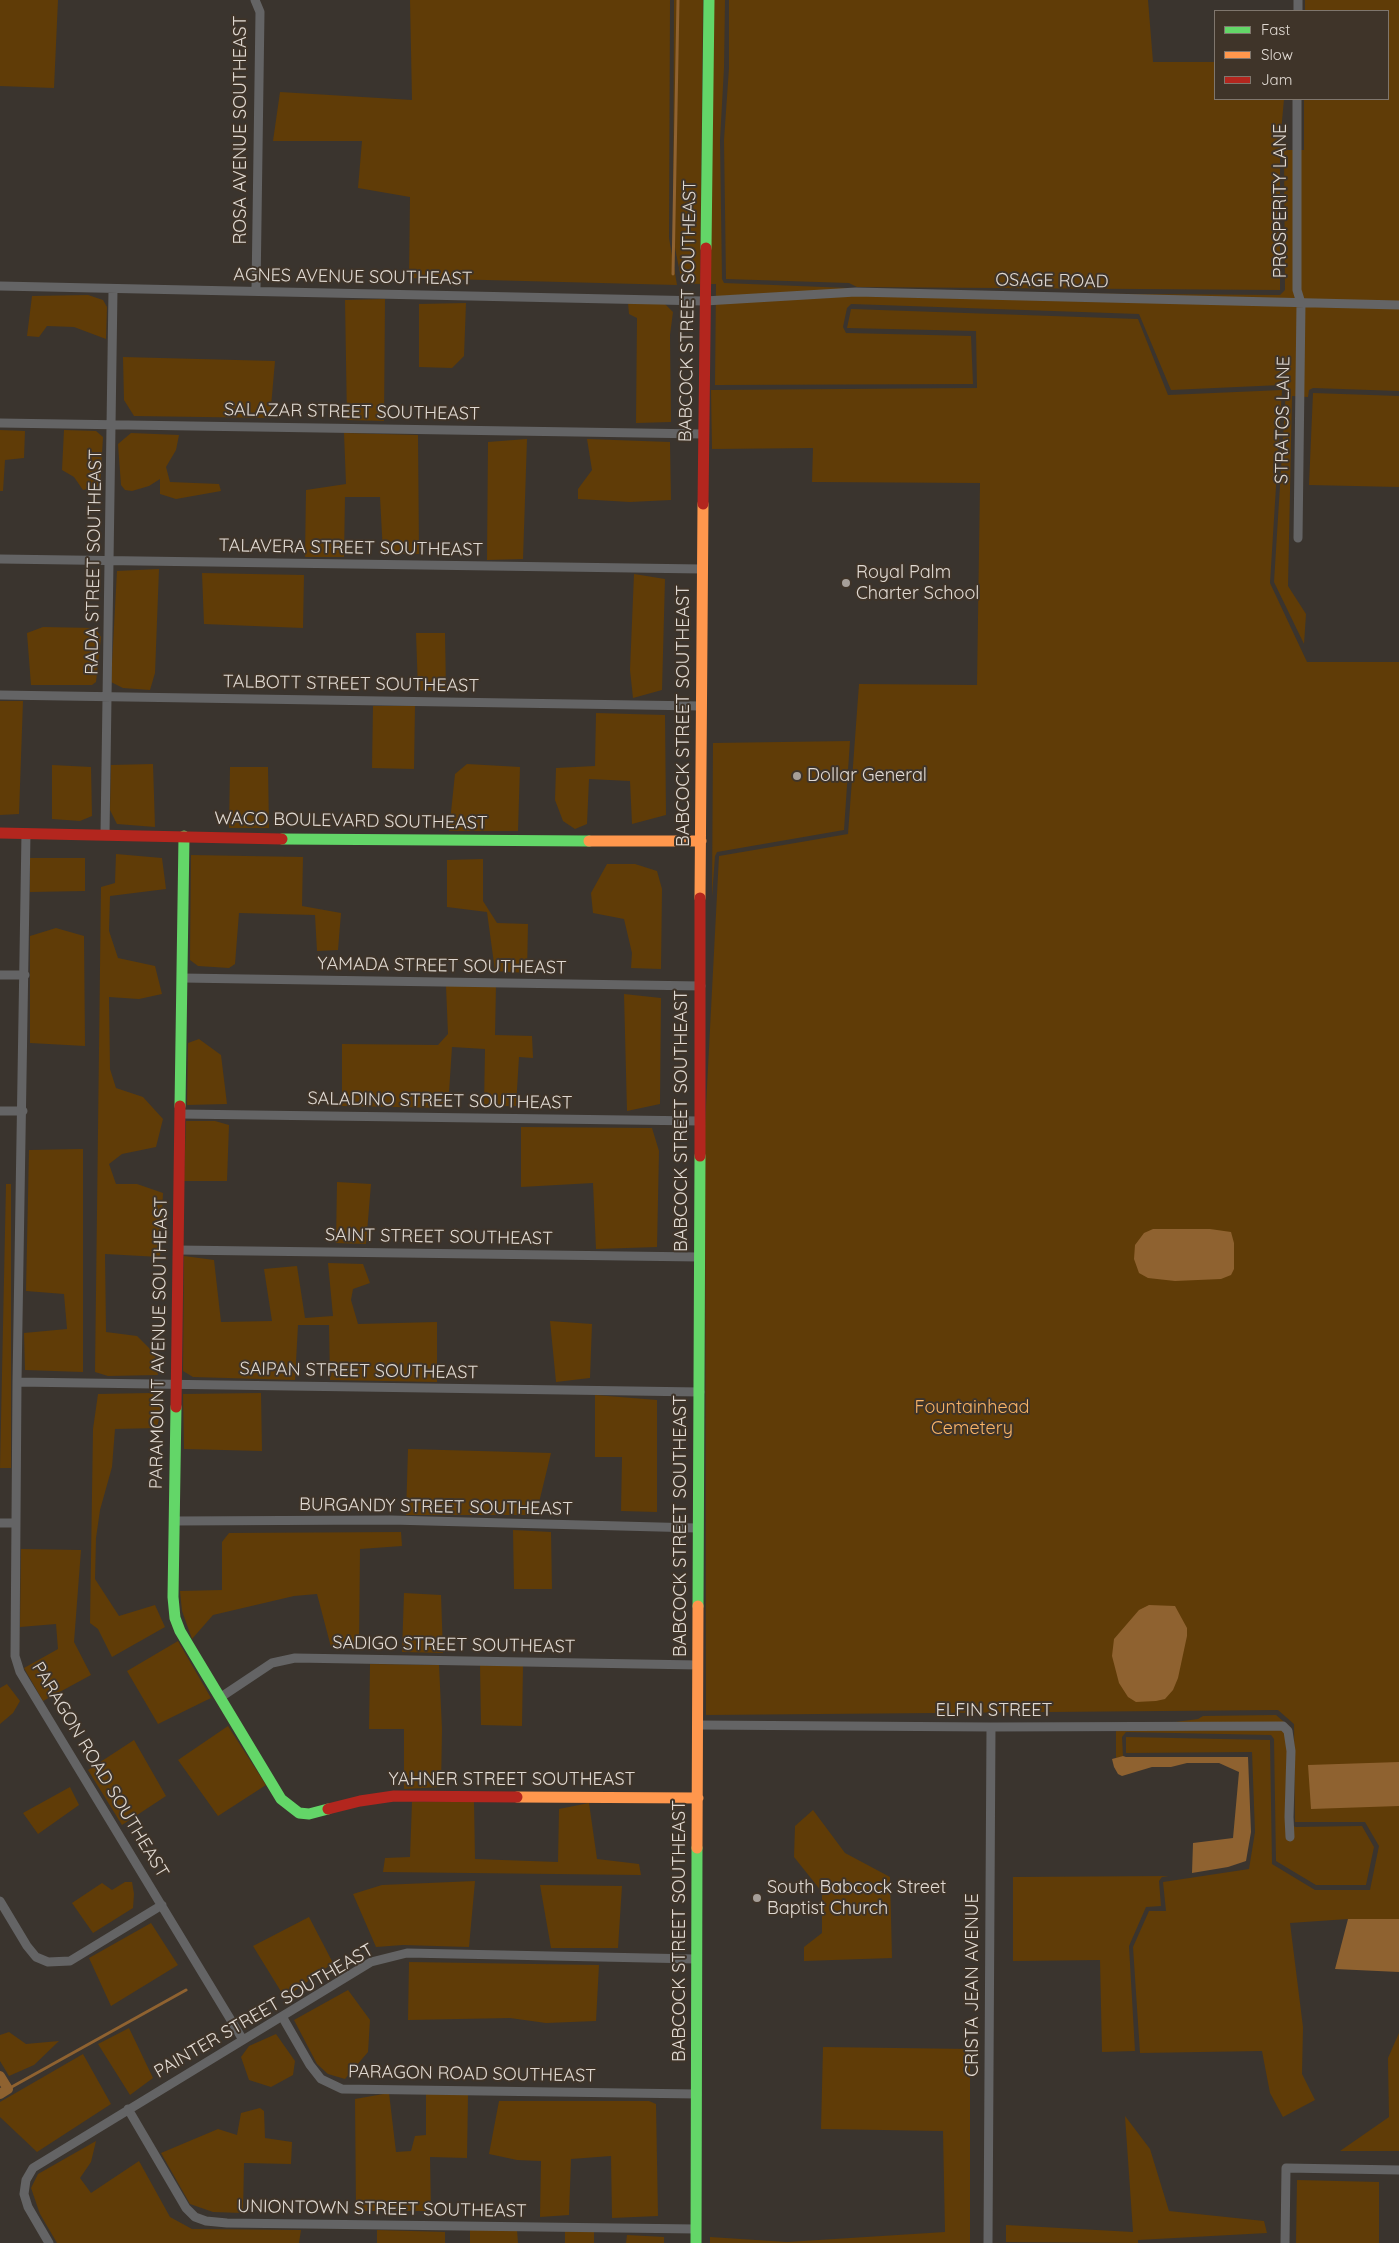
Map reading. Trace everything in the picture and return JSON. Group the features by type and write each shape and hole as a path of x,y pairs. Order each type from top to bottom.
{"main road":[{"name":"BABCOCK STREET SOUTHEAST","path":"696,2243 701,706 709,0"},
{"name":"WACO BOULEVARD SOUTHEAST","path":"0,833 407,840 701,841"},
{"name":"PARAMOUNT AVENUE SOUTHEAST","path":"184,836 173,1597 175,1618 180,1631 222,1697 280,1799 299,1813"},
{"name":"YAHNER STREET SOUTHEAST","path":"299,1813 309,1814 360,1801 394,1796 698,1798"}],"street":[{"name":"ROSA AVENUE SOUTHEAST","path":"255,0 260,12 256,290"},
{"name":"PROSPERITY LANE","path":"1297,100 1297,290 1301,303"},
{"name":"AGNES AVENUE SOUTHEAST","path":"0,286 113,290 256,290 705,302"},
{"name":"RADA STREET SOUTHEAST","path":"106,834 109,561 113,425 113,290"},
{"name":"OSAGE ROAD","path":"705,302 856,292 1399,305"},
{"name":"STRATOS LANE","path":"1298,538 1301,303"},
{"name":"SALAZAR STREET SOUTHEAST","path":"0,423 704,434"},
{"name":"TALAVERA STREET SOUTHEAST","path":"0,559 702,569"},
{"name":"TALBOTT STREET SOUTHEAST","path":"0,695 701,706"},
{"name":"PARAGON ROAD SOUTHEAST","path":"26,833 14,1642 20,1672 243,2040"},
{"path":"0,975 25,975"},
{"name":"YAMADA STREET SOUTHEAST","path":"182,978 700,986"},
{"path":"0,1110 23,1111"},
{"name":"SALADINO STREET SOUTHEAST","path":"180,1114 700,1121"},
{"name":"SAINT STREET SOUTHEAST","path":"178,1250 699,1257"},
{"name":"SAIPAN STREET SOUTHEAST","path":"17,1382 700,1392"},
{"name":"BURGANDY STREET SOUTHEAST","path":"174,1521 391,1520 697,1528"},
{"path":"0,1523 16,1523"},
{"name":"SADIGO STREET SOUTHEAST","path":"222,1697 272,1663 295,1658 698,1665"},
{"name":"ELFIN STREET","path":"698,1725 1283,1726 1288,1731 1291,1751 1290,1837"},
{"name":"CRISTA JEAN AVENUE","path":"988,2243 991,1727"},
{"path":"0,1901 27,1946 36,1957 48,1962 70,1960 162,1905"},
{"name":"PAINTER STREET SOUTHEAST","path":"49,2243 28,2207 24,2194 26,2180 33,2168 243,2040 283,2018 371,1962 407,1954 696,1959"},
{"name":"PARAGON ROAD SOUTHEAST","path":"283,2018 310,2065 321,2079 342,2089 697,2094"},
{"name":"UNIONTOWN STREET SOUTHEAST","path":"128,2109 186,2208 195,2217 206,2221 227,2223 696,2229"},
{"path":"1285,2243 1286,2168 1399,2170"}],"green space":[{"path":"0,0 58,0 54,88 0,86"},
{"path":"410,0 670,0 669,238 677,285 409,278 410,197 358,188 362,141 273,141 280,92 412,100"},
{"path":"674,0 703,0 700,284 682,283 673,238"},
{"path":"714,0 725,0 720,140 722,279 724,283 848,288 857,292 1280,295 1285,290 1284,150 1304,150 1304,100 1389,100 1389,10 1305,10 1305,0 1399,0 1399,391 1313,388 1309,390 1308,397 1292,396 1288,586 1306,614 1304,644 1274,582 1286,389 1281,385 1171,390 1139,314 851,304 847,308 843,327 846,333 971,336 973,384 715,385 716,284 710,284"},
{"path":"729,0 1148,0 1153,62 1214,62 1214,100 1284,100 1280,143 1280,290 857,287 849,283 726,279 724,140 729,68"},
{"path":"88,295 103,300 107,307 106,339 74,327 47,326 39,337 27,336 32,296"},
{"path":"385,299 384,421 347,420 345,300"},
{"path":"466,303 464,356 452,368 419,367 419,304"},
{"path":"628,303 664,303 673,312 670,335 671,422 636,423 637,318 629,314"},
{"name":"Fountainhead Cemetery","path":"851,309 1138,319 1168,395 1282,390 1270,583 1307,662 1399,662 1399,1919 1348,1919 1290,1923 1303,2027 1302,2074 1315,2100 1283,2117 1270,2093 1262,2051 1140,2053 1133,1947 1149,1911 1166,1911 1163,1882 1249,1869 1255,1832 1252,1752 1126,1753 1126,1737 1270,1740 1272,1864 1315,1890 1370,1890 1379,1846 1365,1822 1295,1822 1294,1724 1278,1710 706,1715 705,1125 719,856 848,834 859,684 977,685 980,483 812,482 813,448 712,449 711,390 977,388 976,331 847,328"},
{"path":"123,357 275,361 270,418 134,416 124,400"},
{"path":"1313,393 1399,396 1399,487 1309,485"},
{"path":"0,430 25,431 24,458 5,460 3,491 0,491"},
{"path":"64,430 96,431 103,437 100,486 83,490 74,477 62,470"},
{"path":"131,433 179,435 176,450 166,467 170,482 219,484 221,491 176,499 160,494 160,479 149,486 132,491 125,490 121,485 118,444"},
{"path":"344,433 418,435 419,554 383,553 380,497 345,497 344,557 305,557 306,490 346,484"},
{"path":"527,439 523,559 487,560 488,442"},
{"path":"587,439 670,442 671,500 630,502 578,499 578,489 592,470"},
{"path":"159,569 155,673 150,690 123,688 111,682 117,571"},
{"path":"202,573 304,575 303,628 204,624"},
{"path":"634,574 665,579 662,690 633,698 630,670"},
{"path":"43,627 95,628 101,637 96,682 92,685 31,685 27,633"},
{"path":"416,633 445,633 446,692 418,690"},
{"path":"0,701 23,701 19,814 0,815"},
{"path":"373,706 415,706 414,769 372,768"},
{"path":"596,713 665,715 666,815 632,824 630,781 589,779 587,824 575,829 563,821 555,800 556,768 595,766"},
{"path":"850,741 844,830 717,852 715,856 712,897 713,743"},
{"path":"153,764 155,827 117,824 110,810 111,765"},
{"path":"467,764 520,767 518,831 449,831 455,774"},
{"path":"52,765 91,767 92,816 80,821 52,819"},
{"path":"230,767 268,767 269,828 229,828"},
{"path":"116,854 162,858 166,889 110,896 109,931 118,958 155,966 162,994 139,999 109,997 110,1069 116,1088 143,1097 163,1119 156,1147 122,1154 109,1164 116,1184 137,1184 163,1193 160,1257 105,1254 106,1332 137,1336 155,1354 158,1375 108,1376 95,1372 101,887 115,883"},
{"path":"191,855 303,857 302,906 341,913 338,950 317,951 315,915 239,913 235,964 229,968 198,966 190,960"},
{"path":"30,858 85,858 85,891 30,892"},
{"path":"483,859 483,901 497,923 528,924 527,973 495,971 487,912 447,907 447,860"},
{"path":"607,864 635,864 657,871 662,889 661,969 631,968 632,953 624,919 593,913 591,893"},
{"path":"56,928 84,936 85,1046 30,1043 30,936"},
{"path":"496,985 495,1035 532,1036 533,1058 519,1057 516,1106 484,1106 485,1049 452,1047 448,1108 342,1106 342,1044 438,1045 448,1034 446,986"},
{"path":"624,994 661,998 660,1104 627,1111"},
{"path":"199,1039 221,1055 227,1104 187,1105 188,1043"},
{"path":"186,1121 215,1121 229,1125 227,1181 184,1181"},
{"path":"521,1127 652,1128 659,1151 657,1247 596,1249 593,1183 521,1187"},
{"path":"83,1149 83,1372 25,1370 24,1333 67,1329 64,1294 26,1291 29,1150"},
{"path":"337,1182 371,1184 366,1244 336,1243"},
{"path":"6,1184 11,1184 11,1468 0,1468"},
{"path":"184,1256 214,1260 221,1322 272,1321 264,1269 297,1266 305,1318 333,1316 328,1263 363,1264 370,1283 353,1289 351,1300 358,1324 437,1322 437,1382 330,1380 329,1325 298,1325 295,1380 193,1377 183,1371"},
{"path":"550,1321 592,1324 590,1378 556,1382"},
{"path":"150,1393 163,1399 157,1428 115,1429 112,1467 100,1510 96,1538 95,1579 119,1616 155,1605 165,1627 112,1657 98,1629 90,1623 93,1429 98,1394"},
{"path":"261,1393 262,1451 184,1449 183,1394"},
{"path":"595,1395 657,1400 657,1512 621,1511 622,1457 595,1457"},
{"path":"408,1449 551,1453 536,1515 406,1515"},
{"path":"513,1530 551,1532 552,1589 514,1589"},
{"path":"401,1532 402,1546 360,1549 359,1648 331,1647 317,1594 294,1596 213,1615 192,1639 182,1611 180,1591 222,1590 222,1542 229,1533"},
{"path":"21,1549 81,1550 74,1642 91,1675 43,1701 24,1668 58,1649 56,1624 20,1627"},
{"path":"404,1593 441,1595 443,1653 402,1652"},
{"path":"178,1641 211,1698 158,1724 127,1671"},
{"path":"370,1664 439,1665 442,1729 441,1787 404,1789 404,1729 369,1729"},
{"path":"480,1665 523,1666 522,1726 481,1725"},
{"path":"7,1684 20,1701 13,1713 0,1724 0,1688"},
{"path":"1276,1715 1290,1727 1291,1822 1295,1827 1362,1826 1374,1847 1366,1885 1316,1885 1276,1861 1274,1739 1271,1735 1126,1732 1122,1737 1123,1756 1116,1758 1116,1730 1198,1719 1203,1716"},
{"path":"228,1726 266,1785 218,1816 178,1760"},
{"path":"134,1740 166,1796 122,1825 88,1770"},
{"path":"70,1787 79,1805 38,1834 23,1813"},
{"path":"412,1802 474,1802 475,1859 558,1862 559,1809 589,1803 597,1859 639,1864 641,1875 383,1872 385,1858 410,1857"},
{"path":"813,1810 845,1853 890,1877 892,1958 804,1961 804,1947 822,1933 822,1892 794,1857 795,1826"},
{"path":"1169,1876 1162,1877 1159,1881 1161,1906 1146,1907 1129,1946 1135,2051 1102,2052 1100,1960 1013,1961 1013,1877"},
{"path":"475,1881 469,1947 403,1945 376,1947 353,1894 382,1885"},
{"path":"125,1882 132,1882 134,1894 133,1908 93,1933 72,1903 102,1883 112,1890"},
{"path":"540,1885 622,1886 618,1948 551,1948"},
{"path":"309,1917 333,1963 285,1998 253,1946"},
{"path":"151,1923 178,1965 111,2006 89,1958"},
{"path":"409,1962 599,1965 596,2021 546,2023 510,2018 408,2020"},
{"path":"348,1990 370,2020 368,2052 345,2079 328,2074 317,2064 294,2020"},
{"path":"129,2028 153,2078 130,2095 98,2044"},
{"path":"9,2032 26,2044 59,2041 34,2065 9,2076 0,2061 0,2035"},
{"path":"1399,2033 1399,2151 1340,2151 1389,2117 1388,2058"},
{"path":"276,2034 295,2061 293,2075 271,2087 249,2080 241,2057 249,2046"},
{"path":"823,2047 970,2049 970,2243 710,2243 710,2237 787,2242 945,2232 943,2131 821,2129"},
{"path":"83,2054 111,2104 37,2152 0,2117 0,2102"},
{"path":"389,2093 396,2152 411,2151 415,2136 426,2135 426,2094 468,2095 467,2158 430,2157 431,2211 356,2211 355,2099"},
{"path":"499,2101 649,2101 656,2104 658,2216 612,2218 611,2156 571,2159 569,2215 540,2217 541,2161 517,2160 489,2154"},
{"path":"260,2108 264,2111 265,2138 292,2142 291,2164 244,2163 243,2213 213,2212 190,2204 161,2153 218,2129 237,2135 241,2113"},
{"path":"1125,2116 1150,2149 1169,2211 1264,2221 1267,2233 1138,2240 1138,2243 1006,2242 1006,2225 1133,2232"},
{"path":"96,2141 91,2162 80,2178 91,2193 139,2161 170,2217 192,2229 301,2230 299,2243 57,2243 40,2214 31,2188 38,2174"},
{"path":"1297,2180 1379,2182 1379,2243 1296,2243"},
{"path":"470,2229 517,2230 518,2243 470,2243"},
{"path":"594,2229 594,2243 565,2243 565,2231"},
{"path":"377,2230 445,2232 445,2243 377,2243"},
{"path":"627,2235 664,2237 664,2243 626,2243"}],"shaded area":[{"path":"1153,1229 1210,1229 1231,1232 1234,1243 1234,1269 1231,1275 1221,1279 1175,1281 1148,1278 1139,1273 1134,1259 1135,1245 1144,1233"},
{"path":"1149,1605 1175,1606 1187,1628 1187,1636 1178,1678 1173,1690 1165,1699 1136,1702 1128,1697 1119,1683 1112,1656 1114,1639 1139,1610"},
{"path":"1123,1756 1248,1757 1251,1832 1246,1861 1228,1867 1192,1873 1193,1843 1233,1838 1239,1772 1219,1763 1187,1763 1171,1767 1152,1767 1122,1776 1118,1774 1112,1759"},
{"path":"1399,1762 1399,1806 1311,1809 1308,1765"},
{"path":"1348,1919 1399,1919 1399,1972 1335,1969"}],"waterway":[{"path":"673,274 678,0"},
{"path":"8,2089 186,1990"},
{"path":"0,2076 8,2089 0,2094"}],"traffic: fast":[{"path":"706,248 709,0"},
{"path":"180,1106 184,836"},
{"path":"282,839 589,841"},
{"path":"698,1606 700,1156"},
{"path":"176,1407 173,1597 175,1618 180,1631 281,1799 299,1813 309,1814 328,1809"},
{"path":"696,2243 697,1848"}],"traffic: slow":[{"path":"700,898 703,504"},
{"path":"589,841 701,841"},
{"path":"697,1848 698,1606"},
{"path":"517,1797 698,1798"}],"traffic: jam":[{"path":"703,504 706,248"},
{"path":"0,833 282,839"},
{"path":"700,898 700,1156"},
{"path":"176,1407 180,1106"},
{"path":"328,1809 360,1801 394,1796 517,1797"}],"place":[{"name":"Royal Palm Charter School","path":"846,583"},
{"name":"Dollar General","path":"797,776"},
{"name":"South Babcock Street Baptist Church","path":"757,1898"}]}
